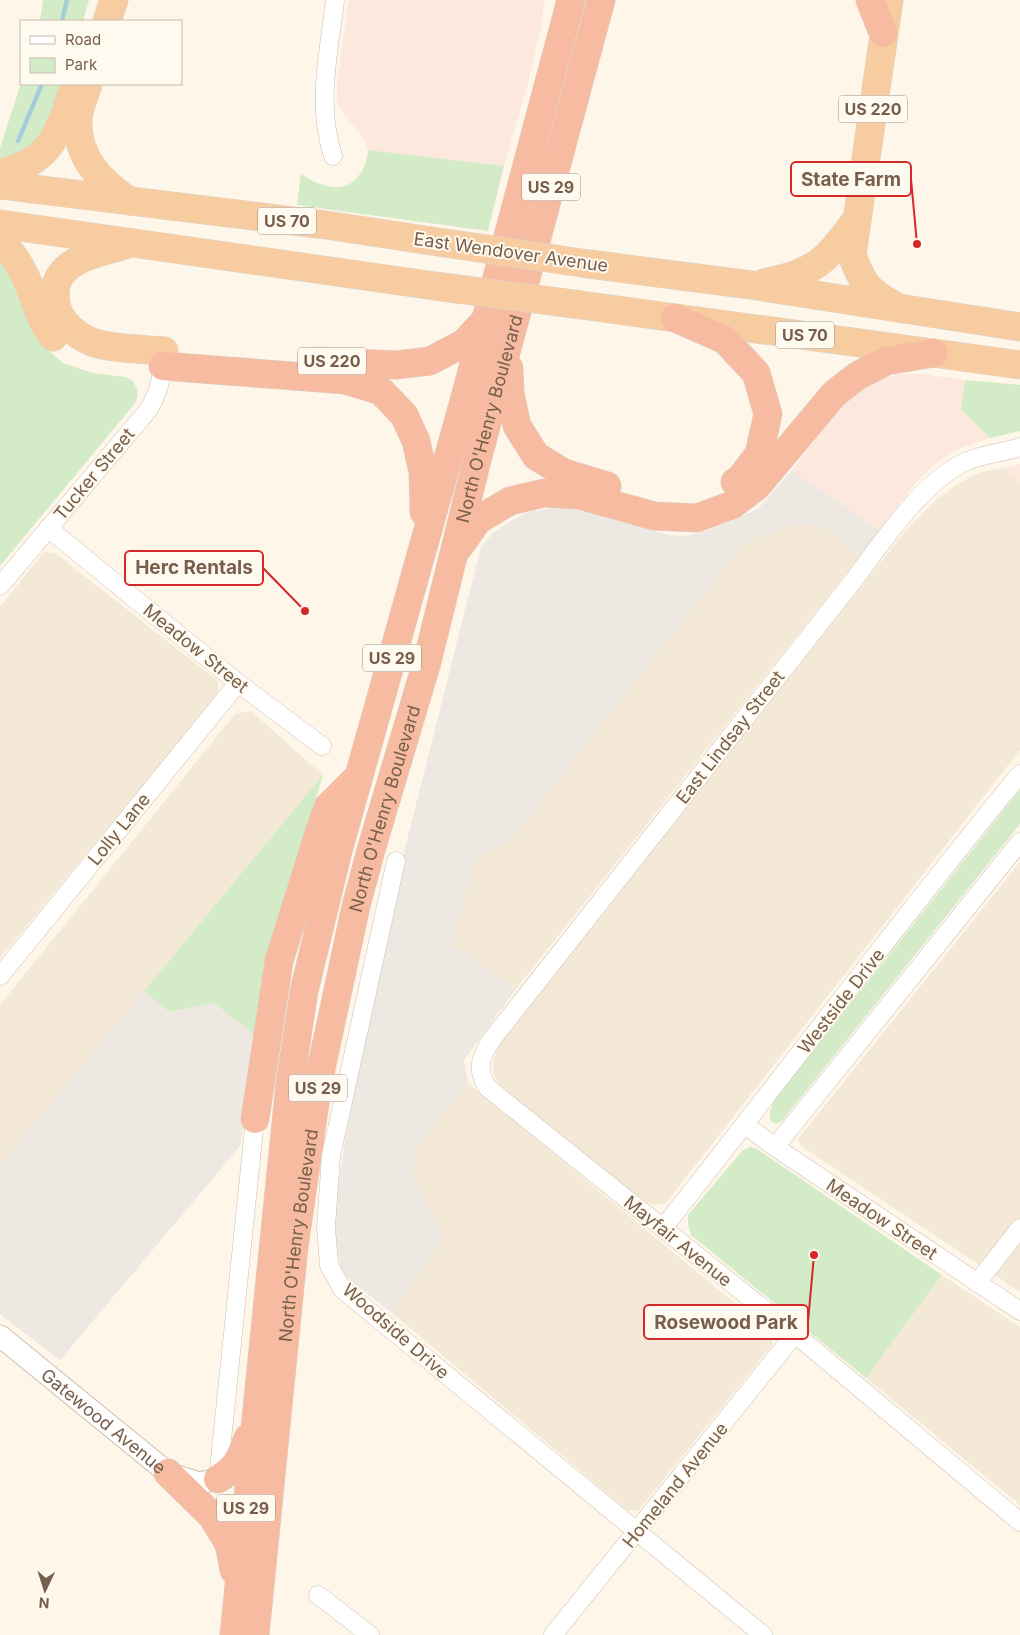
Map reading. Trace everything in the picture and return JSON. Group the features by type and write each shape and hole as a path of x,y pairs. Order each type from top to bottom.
{"highway":[{"path":"92,20 98,0"},
{"path":"108,20 114,0"},
{"path":"550,78 556,28 551,0"},
{"name":"North O'Henry Boulevard","path":"234,1635 290,1083 304,991 358,776 486,320 571,0"},
{"name":"North O'Henry Boulevard","path":"255,1635 294,1247 318,1083 370,850 426,662 477,460 601,0"},
{"path":"593,29 608,0"},
{"path":"870,0 883,33"},
{"name":"US 220","path":"889,0 852,255 860,278 876,295 903,310"},
{"path":"0,172 26,164 44,154 63,122 74,85"},
{"path":"88,85 78,119 81,146 93,170 108,186 128,201"},
{"name":"East Wendover Avenue","path":"0,185 326,226 751,286 1020,327"},
{"path":"751,286 792,277 814,267 835,249 857,218"},
{"name":"US 70","path":"0,224 436,286 1020,365"},
{"path":"0,241 25,275 44,325 62,345 90,358 164,359 345,380 380,391 404,415 416,441 423,472 425,539"},
{"name":"US 220","path":"133,242 79,260 67,268 54,286 54,297 59,315 67,326 92,342 164,359 396,365 430,361 464,343 486,320"},
{"path":"509,345 510,393 517,426 536,456 564,473 640,497 677,503 711,500 740,479 759,454 768,414 756,373 725,340 675,318"},
{"path":"454,554 478,520 510,501 544,493 579,495 654,516 697,518 732,506 757,486 834,394 857,376 886,361 934,353"},
{"path":"255,1119 282,952 328,807 358,776"},
{"path":"218,1479 238,1463 254,1423"},
{"path":"168,1473 212,1516 222,1530 229,1544 238,1592"}],"street":[{"path":"334,156 328,140 325,122 324,92 336,0"},
{"name":"Tucker Street","path":"0,586 149,409 161,380 164,359"},
{"name":"East Lindsay Street","path":"480,1072 485,1049 492,1038 904,516 936,482 963,463 982,456 1020,447"},
{"name":"Meadow Street","path":"48,528 238,683 322,746"},
{"name":"Lolly Lane","path":"0,976 238,683"},
{"name":"Westside Drive","path":"663,1228 958,850 1020,774"},
{"path":"775,1147 1020,842"},
{"name":"Woodside Drive","path":"396,861 331,1156 326,1227 330,1265 342,1289 762,1635"},
{"name":"Mayfair Avenue","path":"480,1072 482,1080 488,1088 795,1334 1020,1522"},
{"path":"218,1479 255,1119"},
{"name":"Meadow Street","path":"745,1125 1020,1311"},
{"path":"977,1283 1020,1228"},
{"name":"Homeland Avenue","path":"553,1635 637,1533 795,1334"},
{"name":"Gatewood Avenue","path":"0,1336 168,1473 199,1483 218,1479"},
{"path":"318,1595 370,1635"}],"shaded area":[{"path":"349,0 544,0 541,27 528,83 504,166 368,150 363,138 340,109 337,98 337,82"},
{"path":"914,373 965,380 961,410 990,438 956,450 936,463 914,485 879,530 792,470 842,403 856,390 877,380 895,375"},
{"path":"1020,464 1020,482 1002,468 1016,465"},
{"path":"1002,468 1020,482 1020,750 666,1203 655,1205 644,1202 500,1086 493,1074 494,1059 501,1040 907,529 936,500 958,484 981,472"},
{"path":"792,470 879,530 860,556 829,530 813,525 791,525 744,543 510,841 476,859 451,944 516,989 464,1060 468,1083 416,1149 412,1175 444,1238 392,1313 341,1271 334,1226 337,1193 348,1123 395,888 481,547 493,533 512,520 531,511 554,508 570,508 669,535 686,536 709,530 758,509"},
{"path":"791,525 813,525 829,530 860,556 516,989 451,944 476,859 510,841 744,543"},
{"path":"44,552 55,553 218,681 218,694 0,958 0,607"},
{"path":"251,711 323,775 0,1165 0,1005 235,714"},
{"path":"1020,862 1020,1292 801,1146 798,1139"},
{"path":"144,991 169,1012 214,1003 258,1038 240,1146 60,1360 0,1314 0,1165"},
{"path":"468,1083 772,1334 772,1345 638,1511 627,1510 392,1313 444,1238 412,1175 416,1149"},
{"path":"942,1275 1020,1327 1020,1505 866,1378"}],"green space":[{"path":"43,0 89,0 83,20 40,20"},
{"path":"20,85 65,85 53,126 27,150 9,157 0,158 0,148"},
{"path":"368,150 504,166 488,231 297,205 301,174 324,185 344,186 356,179 361,173"},
{"path":"0,261 16,281 26,316 40,343 63,363 93,373 125,377 133,381 138,391 136,402 0,566"},
{"path":"965,380 1020,385 1020,431 990,438 961,410"},
{"path":"323,775 307,829 258,1038 214,1003 169,1012 144,991"},
{"path":"1020,790 1020,824 781,1122 777,1124 770,1121 770,1111 775,1099"},
{"path":"751,1147 757,1149 942,1275 866,1378 691,1235 688,1215 742,1151"}],"waterway":[{"path":"62,20 67,0"},
{"path":"18,141 42,85"}],"place":[{"name":"State Farm","path":"917,244"},
{"name":"Herc Rentals","path":"305,611"},
{"name":"Rosewood Park","path":"814,1255"}]}
